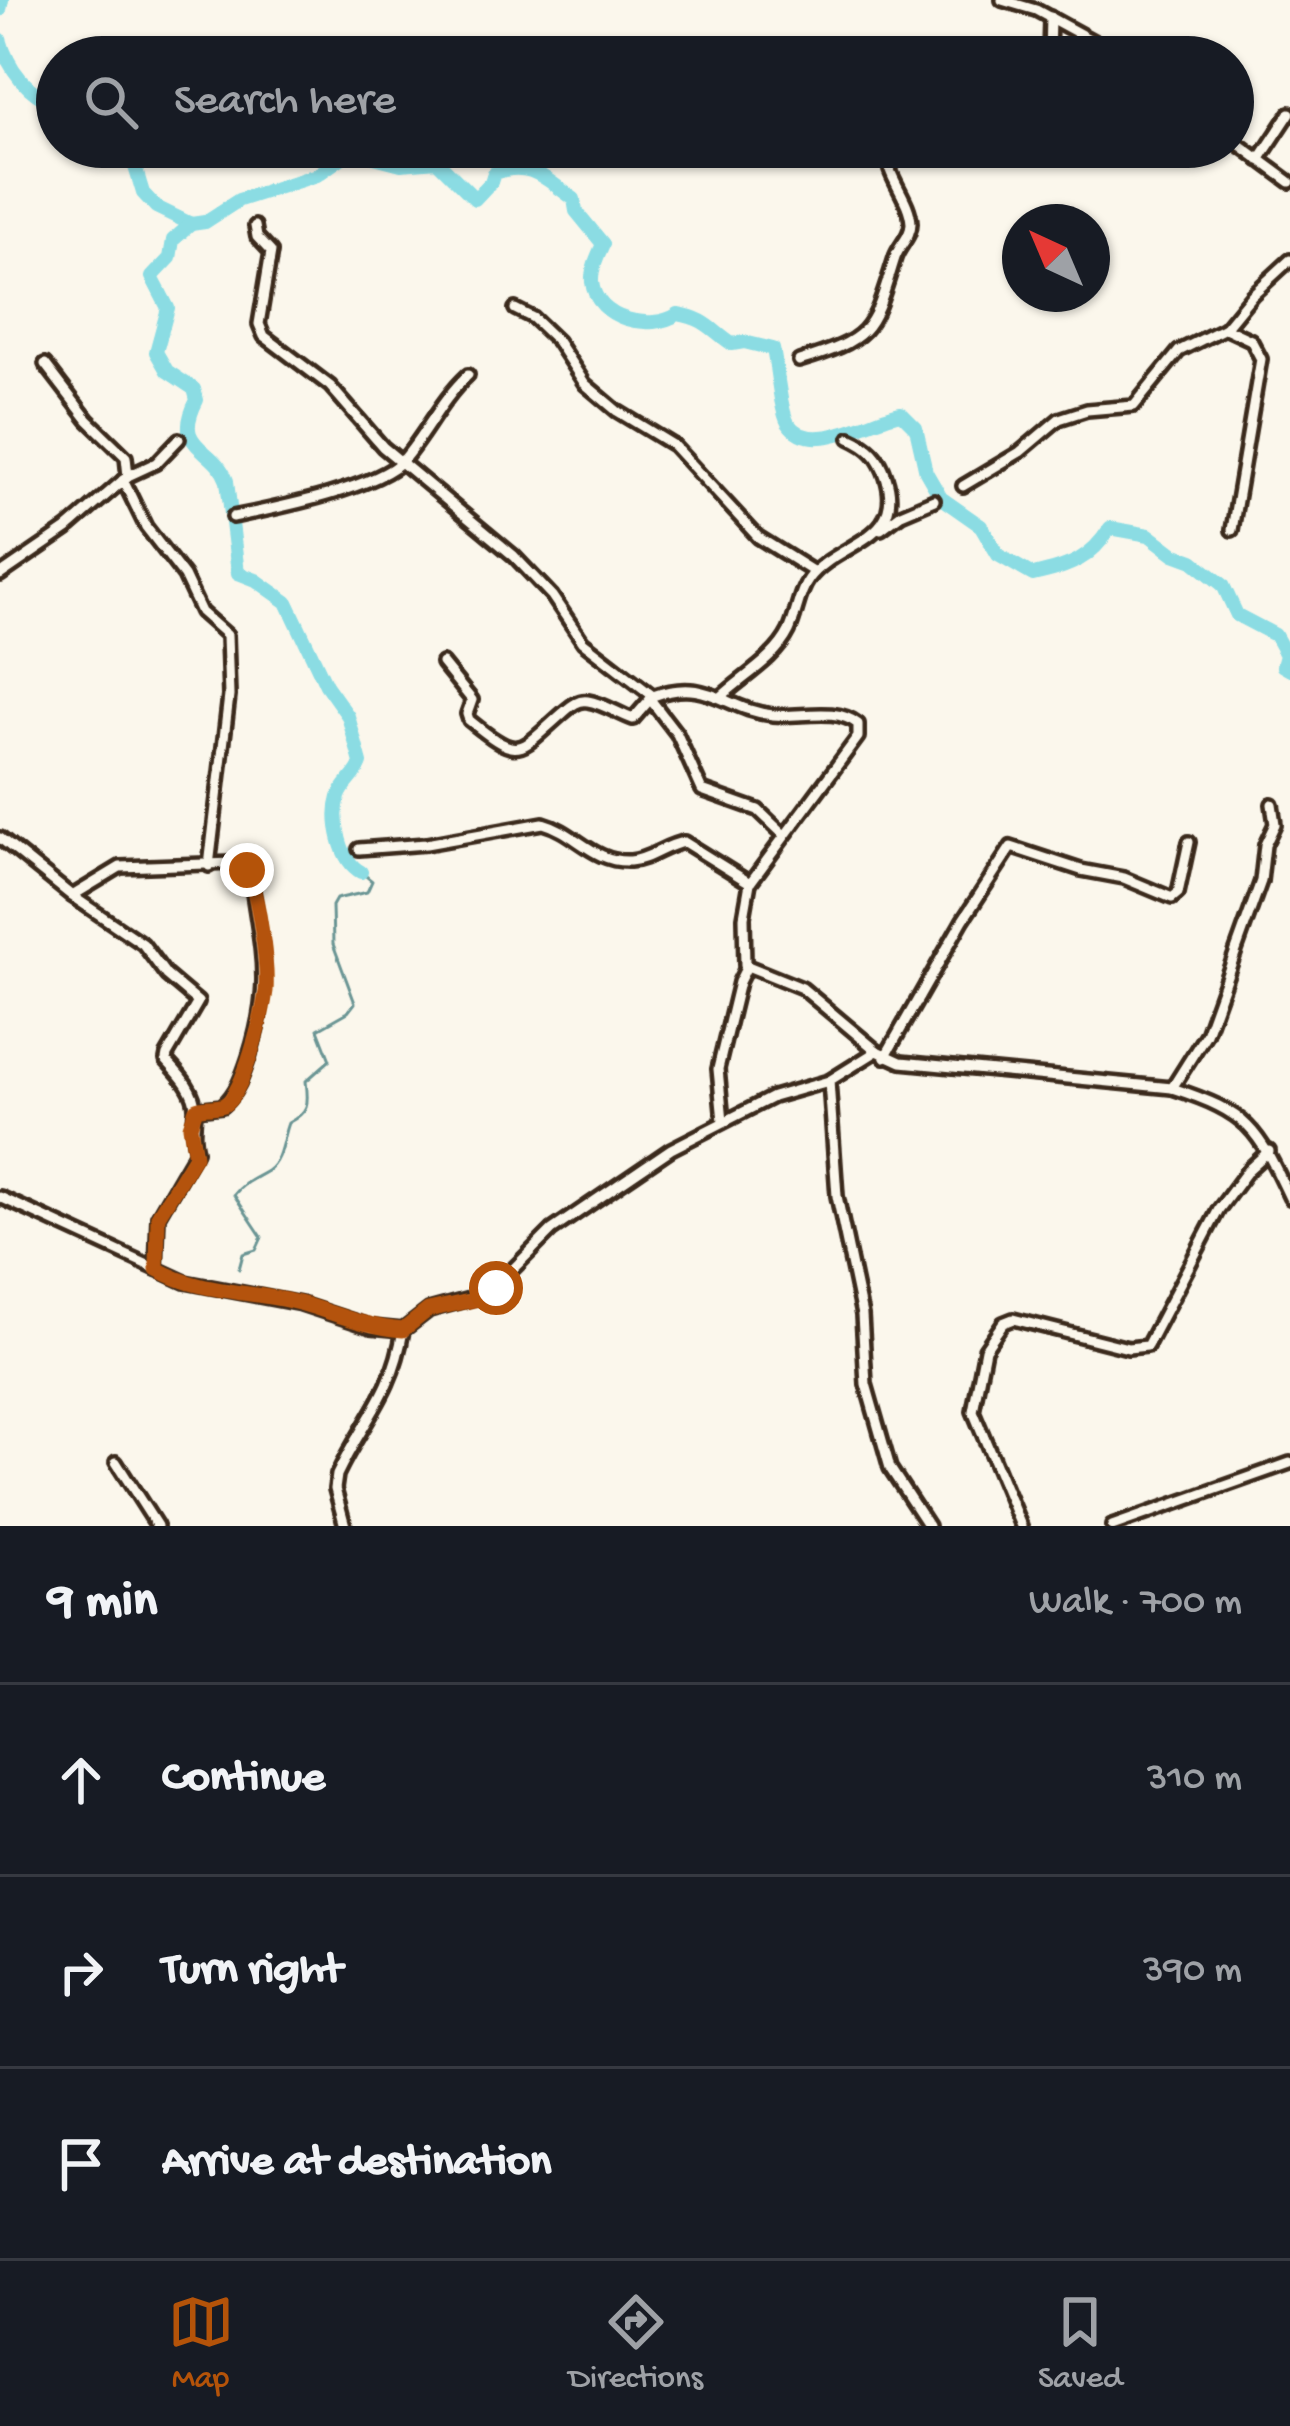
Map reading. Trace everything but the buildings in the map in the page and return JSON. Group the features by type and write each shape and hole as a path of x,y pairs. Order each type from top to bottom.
{"street":[{"path":"1003,0 1037,5 1085,36"},
{"path":"1050,16 1050,36"},
{"path":"1259,160 1290,113"},
{"path":"1254,156 1290,182"},
{"path":"799,361 856,341 877,311 910,232 910,213 891,168"},
{"path":"255,226 257,237 271,252 259,324 264,337 330,386 383,447 514,556 552,596 583,642 651,698 677,734 702,790 758,810 784,835"},
{"path":"963,486 1020,452 1059,419 1087,410 1134,406 1179,351 1226,328 1252,295 1290,260"},
{"path":"514,309 544,328 600,397 673,446 758,538 814,572"},
{"path":"1226,328 1251,340 1261,359 1232,530"},
{"path":"45,364 88,419 126,457 126,478 146,527 184,576 201,612 227,635 230,696 209,866"},
{"path":"233,517 357,484 402,463 447,397 468,375"},
{"path":"850,438 874,452 890,491 890,507 866,539"},
{"path":"0,575 67,529 126,478 156,463 178,439"},
{"path":"722,696 780,646 814,572 902,514 934,500"},
{"path":"442,663 472,700 466,714 469,720 515,749 532,743 575,703 590,701 633,718 651,698 681,687 722,696 766,715 849,717 858,724 858,736 750,883 743,917 743,962 802,988 881,1054 922,1066 1172,1088 1234,1113 1287,1176 1290,1198"},
{"path":"1172,1088 1206,1034 1261,881 1264,845 1275,824 1272,804"},
{"path":"359,849 426,844 543,823 610,860 646,858 684,842 750,883"},
{"path":"0,838 72,896 143,944 166,975 199,1002 166,1060 185,1082 196,1109 190,1126 195,1156 158,1216 157,1269"},
{"path":"345,1526 335,1489 338,1475 382,1399 403,1330 428,1310 488,1294 568,1218 645,1165 773,1097 830,1081 881,1054 1011,847 1081,870 1124,878 1172,898 1178,893 1190,842"},
{"path":"72,896 120,867 242,864 251,879 266,990 256,1035 236,1089 222,1106 196,1109"},
{"path":"723,1121 718,1069 747,966"},
{"path":"830,1081 838,1196 862,1315 862,1366 890,1468 928,1526"},
{"path":"1021,1526 973,1411 977,1371 993,1336 1003,1322 1013,1318 1128,1348 1147,1346 1219,1209 1269,1151"},
{"path":"0,1196 34,1215 208,1288 301,1304 371,1327 403,1330"},
{"path":"116,1462 157,1526"},
{"path":"1112,1526 1290,1463"}],"waterway":[{"path":"0,10 2,0"},
{"path":"0,39 8,60 36,93"},
{"path":"135,168 143,193 156,207 191,224 205,222 239,200 327,168"},
{"path":"444,168 475,199 494,173 518,169 537,173 574,199 576,211 603,244 592,282 603,306 640,322 688,316 732,344 773,349 785,417 798,433 826,437 901,413 916,428 926,472 941,498 981,526 998,555 1033,575 1078,560 1110,528 1149,535 1223,585 1237,615 1275,635 1286,655 1283,666 1290,670"},
{"path":"191,224 173,240 170,258 152,277 168,308 156,352 167,371 194,389 197,400 189,429 227,481 238,573 287,602 326,685 348,716 361,763 339,797 337,828 343,850 361,872"},
{"path":"239,1269 243,1254 256,1250 262,1237 234,1195 276,1161 288,1123 306,1106 306,1081 330,1060 318,1029 355,1003 333,944 332,906 336,899 367,892 372,881 361,872"}],"route":[{"path":"247,870 266,969 256,1035 230,1098 222,1106 196,1109 190,1126 195,1156 158,1216 157,1269 208,1288 301,1304 371,1327 403,1330 428,1310 479,1299 496,1288"}]}
